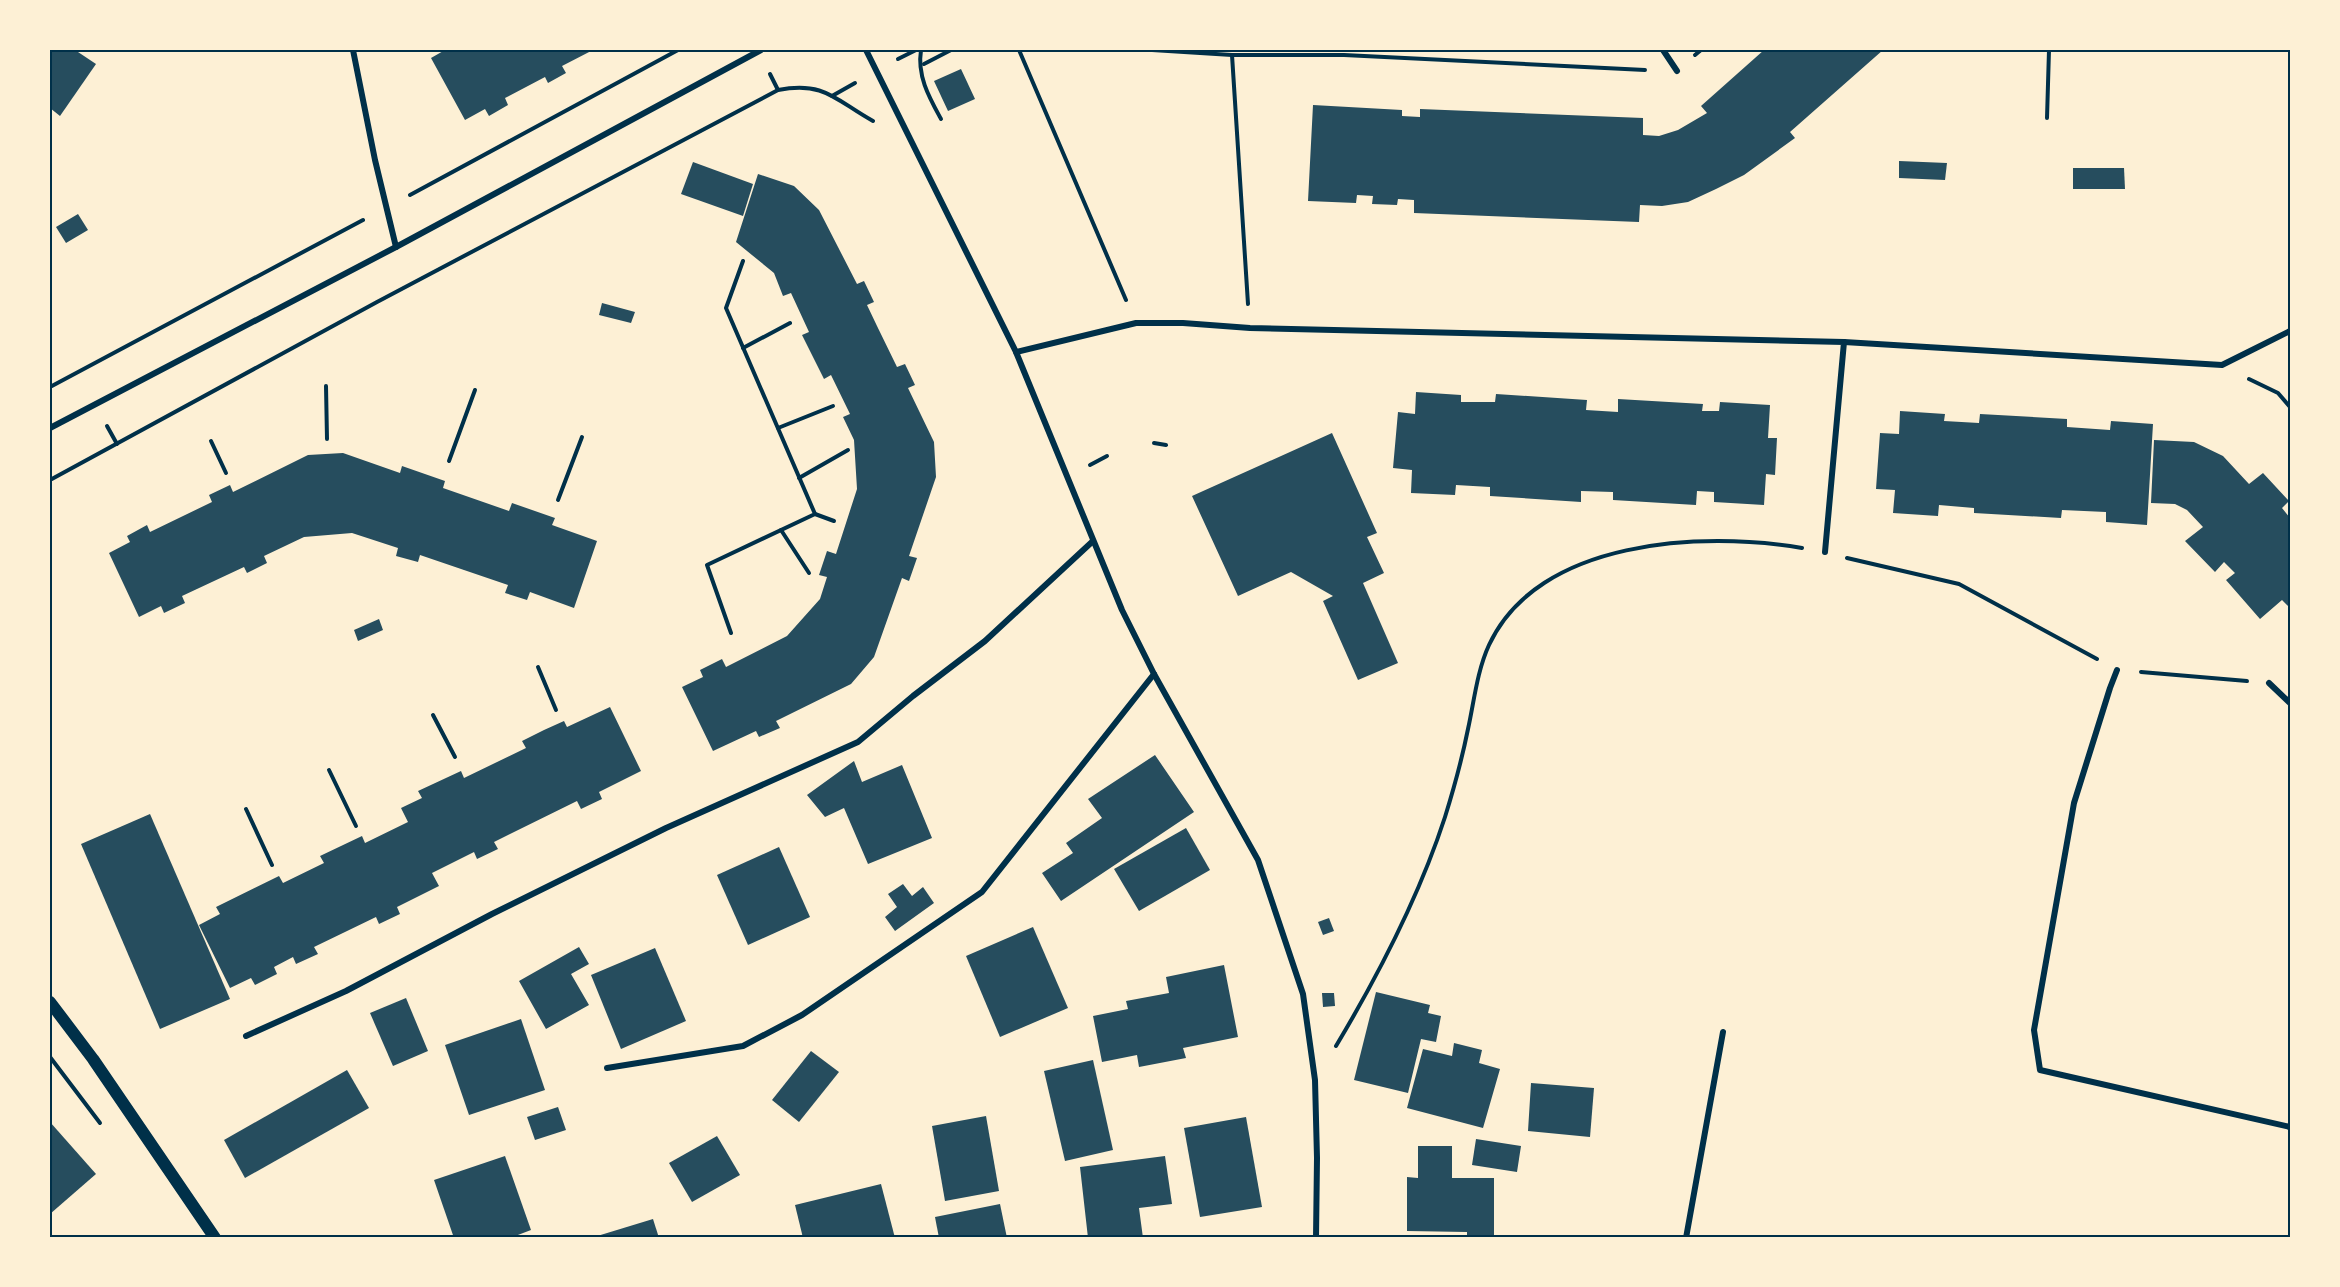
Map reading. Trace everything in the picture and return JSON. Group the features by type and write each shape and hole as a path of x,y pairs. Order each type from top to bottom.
{"main road":[{"path":"50,1002 93,1059 215,1238"}],"street":[{"path":"353,50 375,160 396,247"},
{"path":"50,428 396,247 761,50"},
{"path":"866,50 1016,352 1122,610 1154,674 1258,860 1303,994 1315,1080 1316,1238"},
{"path":"1664,50 1677,71"},
{"path":"1016,352 1136,323 1183,323 1250,328 1844,342 2222,365 2290,331"},
{"path":"1825,552 1844,342"},
{"path":"246,1036 346,991 492,914 666,828 858,742 984,641 1093,541"},
{"path":"2117,670 2074,803 2034,1030 2040,1070 2290,1127"},
{"path":"607,1068 743,1046 802,1015 982,892 1154,674"},
{"path":"2269,683 2290,703"},
{"path":"1686,1238 1723,1032"}],"path":[{"path":"430,184 678,50"},
{"path":"921,50 919,62 921,77 941,119"},
{"path":"924,64 951,50"},
{"path":"1018,50 1136,323"},
{"path":"1152,50 1232,55 1344,55 1677,71 1701,50"},
{"path":"2047,118 2049,50"},
{"path":"1232,55 1250,328"},
{"path":"50,480 377,302 778,90 798,86 812,87 832,96 864,116"},
{"path":"50,387 345,229"},
{"path":"742,261 726,308 815,514 834,521"},
{"path":"743,348 790,323"},
{"path":"2222,365 2278,393 2290,407"},
{"path":"326,386 327,439"},
{"path":"449,461 474,390"},
{"path":"778,428 833,406"},
{"path":"558,500 582,437"},
{"path":"211,441 226,473"},
{"path":"1154,443 1166,445"},
{"path":"799,478 848,450"},
{"path":"1084,468 1107,456"},
{"path":"731,633 707,564 815,514"},
{"path":"782,530 809,573"},
{"path":"1315,1080 1403,923 1444,819 1462,758 1478,681 1489,645 1507,616 1542,584 1582,562 1633,548 1686,542 1781,545 1825,552 1959,584 2117,670 2269,683"},
{"path":"538,666 556,710"},
{"path":"433,715 455,757"},
{"path":"329,770 356,825"},
{"path":"246,809 272,865"},
{"path":"50,1057 103,1127"}],"building":[{"path":"50,50 75,50 96,64 60,116 50,108"},
{"path":"445,50 593,50 562,66 566,73 548,83 545,77 505,98 508,105 489,116 485,109 465,120 431,58"},
{"path":"1764,50 1883,50 1790,132 1795,138 1744,175 1688,202 1662,206 1640,205 1639,222 1414,213 1414,200 1398,199 1397,205 1372,204 1373,196 1357,195 1356,203 1308,201 1313,105 1402,110 1402,116 1420,117 1420,109 1643,118 1643,135 1659,136 1678,130 1707,113 1701,106"},
{"path":"961,69 975,99 948,111 934,81"},
{"path":"1899,161 1947,163 1945,180 1899,178"},
{"path":"693,162 753,184 743,216 681,194"},
{"path":"2073,168 2124,168 2125,189 2073,189"},
{"path":"758,174 794,186 819,210 857,284 864,281 874,302 867,305 897,367 905,364 915,385 908,388 934,442 936,477 909,556 917,558 909,581 902,578 874,657 851,684 776,721 780,728 759,737 756,731 713,751 682,687 703,677 700,670 722,659 726,667 787,636 820,599 827,577 819,575 827,551 836,554 857,489 854,440 843,417 850,414 831,375 824,379 802,335 809,332 791,293 783,296 774,273 736,242"},
{"path":"78,214 88,230 66,243 56,227"},
{"path":"602,303 635,312 631,323 599,315"},
{"path":"1416,392 1461,395 1461,402 1495,402 1496,394 1587,400 1586,410 1618,412 1618,399 1703,404 1702,411 1719,411 1720,402 1770,405 1768,438 1777,438 1775,475 1766,474 1764,505 1714,502 1714,492 1697,491 1696,505 1613,500 1613,492 1581,491 1581,502 1490,496 1490,487 1456,485 1455,495 1411,493 1412,470 1393,468 1398,412 1415,414"},
{"path":"1900,411 1945,414 1944,421 1979,423 1980,414 2067,419 2067,427 2110,430 2111,421 2153,424 2147,525 2106,522 2106,512 2062,510 2061,518 1974,513 1974,508 1939,505 1938,516 1893,513 1895,490 1876,489 1880,433 1899,434"},
{"path":"1332,433 1377,533 1367,537 1384,573 1363,583 1398,663 1358,680 1323,601 1333,596 1291,572 1238,596 1192,496"},
{"path":"2154,440 2194,442 2223,456 2249,484 2263,473 2289,501 2282,508 2290,518 2290,604 2288,606 2282,600 2260,619 2226,580 2235,573 2224,562 2215,572 2185,541 2203,527 2187,510 2175,504 2151,503"},
{"path":"343,453 400,473 402,466 445,481 443,488 509,511 512,503 555,518 552,525 597,541 574,608 530,592 527,600 505,593 508,585 420,555 418,562 396,556 398,548 352,533 304,537 264,556 267,563 247,573 244,567 182,596 185,603 164,613 161,606 139,617 109,553 130,542 127,536 147,525 150,532 212,502 209,495 230,485 233,492 308,455"},
{"path":"379,619 383,630 358,641 354,630"},
{"path":"610,707 641,771 599,792 602,799 581,809 577,801 494,842 498,849 477,859 474,852 432,873 439,886 397,907 400,914 379,924 376,917 314,947 318,954 296,964 293,957 274,967 277,974 255,985 251,978 230,988 199,925 220,914 216,907 279,876 283,883 324,863 320,856 362,836 365,843 408,822 401,808 422,798 418,791 461,771 464,778 526,748 522,741 544,730 564,721 567,727"},
{"path":"1155,755 1194,812 1061,901 1042,873 1073,853 1066,843 1102,818 1088,799"},
{"path":"854,761 862,782 902,765 932,838 868,864 844,808 825,817 807,795"},
{"path":"150,814 230,999 160,1029 81,844"},
{"path":"1186,828 1210,870 1139,911 1114,869"},
{"path":"779,847 810,917 748,945 717,875"},
{"path":"903,884 912,896 923,887 934,903 895,931 885,917 897,907 888,894"},
{"path":"1329,918 1334,931 1323,935 1318,922"},
{"path":"1033,927 1068,1008 1000,1037 966,956"},
{"path":"579,947 589,964 571,974 589,1005 546,1029 519,981"},
{"path":"655,948 686,1021 621,1049 591,975"},
{"path":"1224,965 1238,1037 1183,1048 1186,1058 1139,1067 1137,1055 1102,1062 1093,1016 1128,1009 1126,1001 1169,993 1166,977"},
{"path":"1376,992 1430,1005 1428,1013 1441,1016 1436,1042 1421,1039 1408,1093 1354,1080"},
{"path":"1322,993 1334,993 1335,1006 1323,1007"},
{"path":"406,998 428,1051 393,1066 370,1013"},
{"path":"521,1019 545,1090 469,1115 445,1045"},
{"path":"1454,1043 1482,1050 1479,1063 1500,1069 1483,1128 1407,1108 1423,1049 1452,1056"},
{"path":"811,1051 839,1072 799,1122 772,1100"},
{"path":"1093,1060 1113,1150 1065,1161 1044,1071"},
{"path":"347,1070 369,1108 245,1178 224,1140"},
{"path":"1531,1083 1594,1088 1590,1137 1528,1131"},
{"path":"558,1107 566,1130 535,1140 527,1117"},
{"path":"986,1116 999,1191 945,1201 932,1126"},
{"path":"1246,1117 1262,1207 1200,1217 1184,1128"},
{"path":"50,1122 96,1174 50,1214"},
{"path":"717,1136 740,1175 692,1202 669,1163"},
{"path":"1476,1139 1521,1146 1517,1172 1472,1165"},
{"path":"1418,1146 1452,1146 1452,1178 1494,1178 1494,1238 1467,1238 1467,1232 1407,1231 1407,1177 1418,1178"},
{"path":"505,1156 531,1230 510,1238 454,1238 434,1180"},
{"path":"1165,1156 1172,1204 1139,1208 1143,1238 1088,1238 1080,1167"},
{"path":"881,1184 895,1238 803,1238 795,1205"},
{"path":"1000,1204 1007,1238 939,1238 935,1217"},
{"path":"653,1219 659,1238 594,1238 594,1237"}]}
